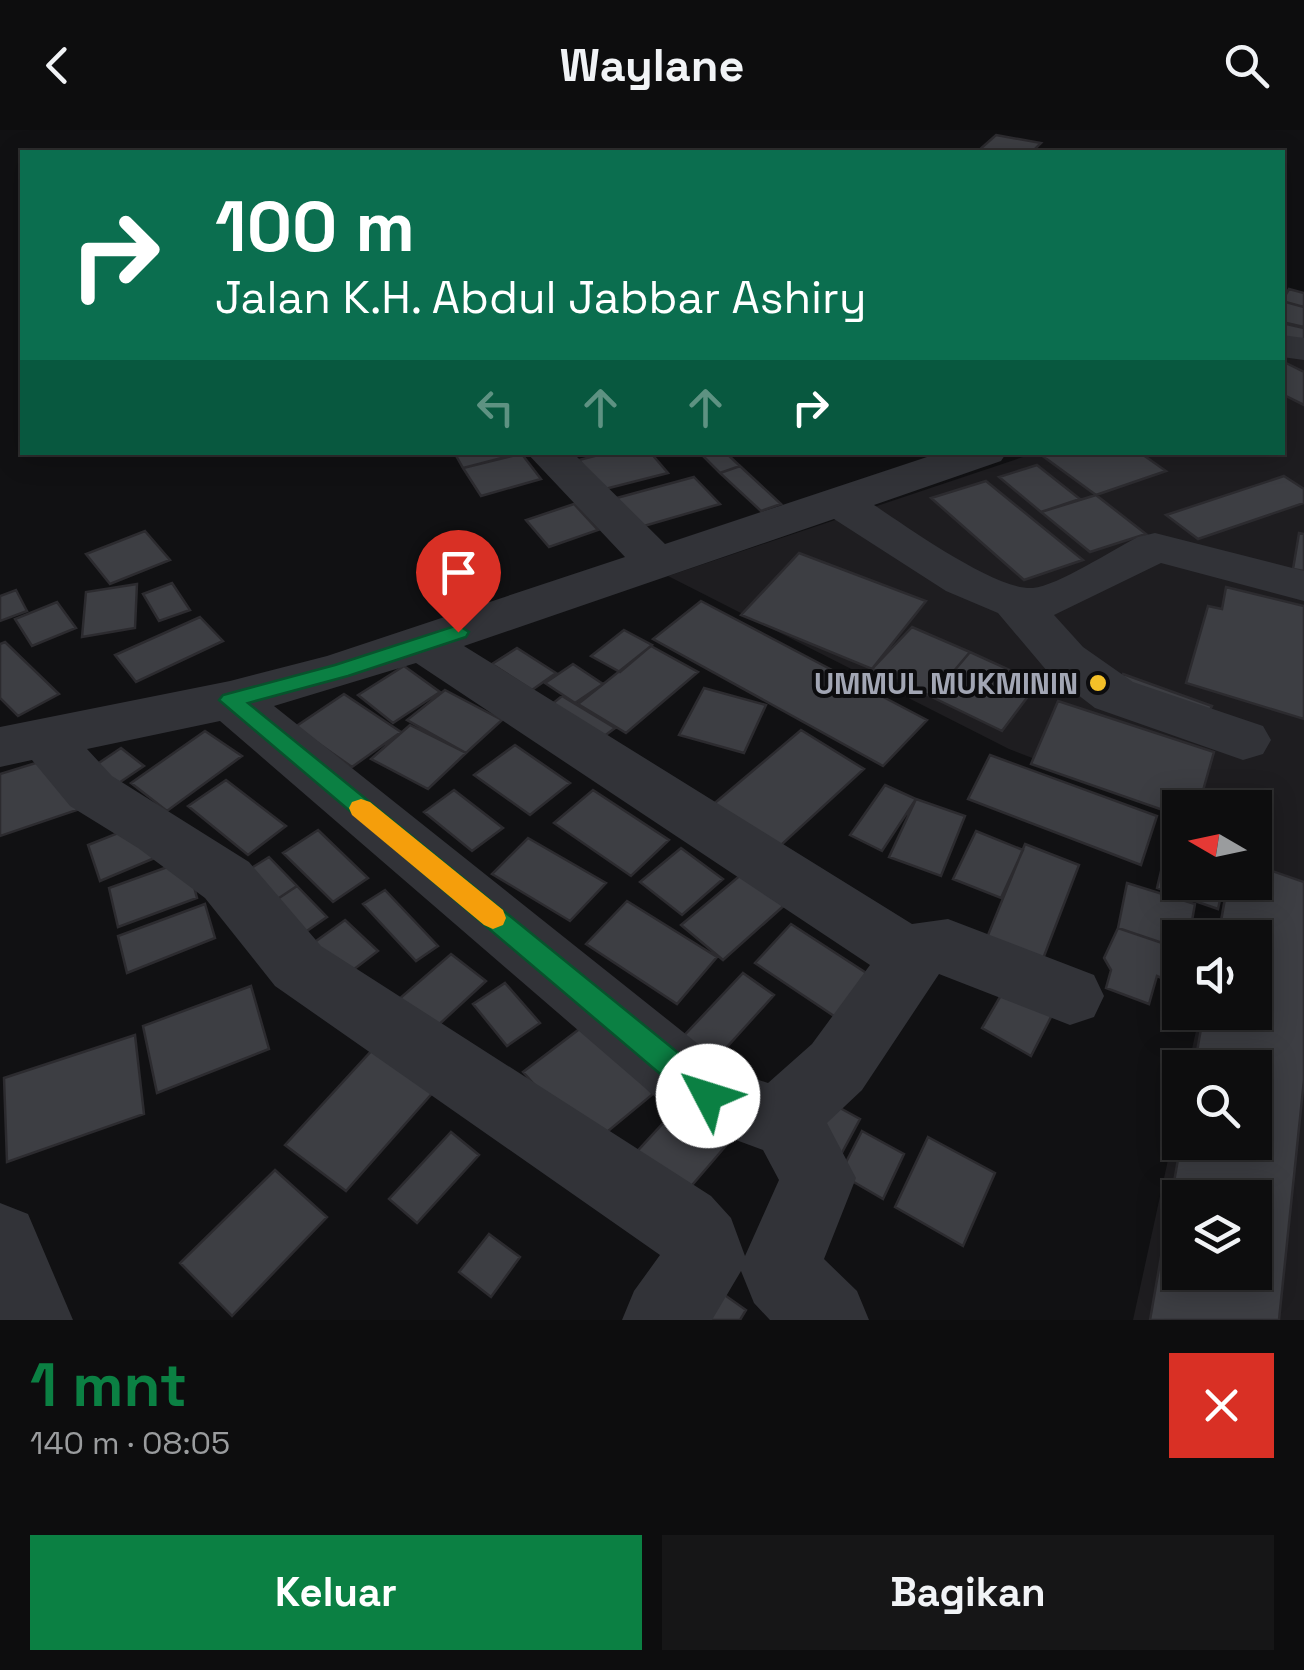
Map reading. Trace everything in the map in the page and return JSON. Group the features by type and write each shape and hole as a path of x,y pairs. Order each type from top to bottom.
{"street":[{"path":"550,455 656,563"},
{"path":"22,742 230,700 422,644 977,455"},
{"path":"855,495 957,576 1016,603 1040,604 1155,547 1304,586"},
{"path":"1016,603 1066,658 1114,695 1243,740"},
{"path":"422,644 912,958"},
{"path":"230,700 708,1096 765,1117 783,1116 836,1067 923,947 948,946 1070,996"},
{"path":"22,742 227,880 298,966 672,1214 696,1234 706,1249 706,1260 663,1320"},
{"path":"783,1116 818,1178 781,1267 782,1275 828,1320"},
{"path":"0,1242 32,1320"}],"shaded area":[{"path":"1285,350 1304,355 1304,1320 1133,1320 1162,1187 1162,1290 1272,1290 1272,1180 1164,1180 1168,1160 1272,1160 1272,1050 1192,1050 1196,1030 1272,1030 1272,920 1220,920 1223,900 1272,900 1272,790 1162,790 1162,808 1009,749 668,576 1029,455 1285,455"}],"building":[{"path":"996,135 1041,143 1034,150 979,150"},
{"path":"1289,289 1304,293 1304,307 1285,302"},
{"path":"1285,302 1304,307 1304,327 1285,323"},
{"path":"1285,324 1304,328 1304,346 1285,341"},
{"path":"1285,362 1304,372 1304,405 1285,396"},
{"path":"456,455 516,455 463,468"},
{"path":"523,455 541,479 481,496 463,468"},
{"path":"598,455 653,455 668,473 601,490 579,460"},
{"path":"702,455 728,455 740,466 720,473"},
{"path":"1143,455 1166,471 1096,495 1044,457"},
{"path":"1037,465 1080,499 1041,512 999,477"},
{"path":"740,466 781,504 761,511 720,473"},
{"path":"1284,476 1304,489 1304,503 1198,539 1166,515"},
{"path":"694,477 720,504 637,528 613,499"},
{"path":"986,481 1083,560 1024,580 931,498"},
{"path":"1096,495 1146,534 1090,552 1041,512"},
{"path":"574,504 598,530 549,547 526,520"},
{"path":"145,531 170,560 110,584 86,554"},
{"path":"1299,533 1304,534 1304,571 1293,569"},
{"path":"799,553 926,601 872,669 741,615"},
{"path":"172,583 190,610 159,621 143,594"},
{"path":"137,584 135,628 82,637 86,592"},
{"path":"1226,587 1304,606 1304,719 1186,683 1208,606 1222,609"},
{"path":"16,590 27,611 0,621 0,596"},
{"path":"701,601 927,720 883,766 653,639"},
{"path":"57,602 76,628 32,646 15,619"},
{"path":"200,617 223,641 136,682 115,655"},
{"path":"912,627 970,652 932,697 872,669"},
{"path":"624,630 652,645 620,672 591,656"},
{"path":"5,642 59,694 18,716 0,698 0,644"},
{"path":"651,646 698,672 626,733 578,704"},
{"path":"517,648 556,673 532,690 492,664"},
{"path":"970,652 1038,683 1002,731 932,697"},
{"path":"573,664 603,684 575,703 545,683"},
{"path":"404,666 440,692 393,723 358,695"},
{"path":"1123,674 1212,706 1203,724 1115,692"},
{"path":"704,688 766,705 744,753 679,735"},
{"path":"445,690 502,720 466,753 407,720"},
{"path":"344,694 401,732 352,767 295,727"},
{"path":"562,696 615,728 599,740 547,708"},
{"path":"1058,701 1214,752 1203,790 1162,790 1162,810 1031,764"},
{"path":"410,725 466,753 428,789 371,759"},
{"path":"801,730 864,769 767,858 703,813"},
{"path":"205,731 242,756 167,811 131,783"},
{"path":"515,745 570,783 530,815 474,775"},
{"path":"121,748 144,766 107,791 84,773"},
{"path":"65,754 77,810 0,836 0,774"},
{"path":"990,755 1157,816 1141,865 968,799"},
{"path":"226,780 286,826 248,855 188,806"},
{"path":"885,785 916,799 882,851 850,835"},
{"path":"454,790 503,828 472,851 424,812"},
{"path":"593,790 669,840 631,876 554,823"},
{"path":"916,799 965,816 941,876 889,857"},
{"path":"143,823 157,857 100,881 88,845"},
{"path":"318,830 368,878 333,902 283,853"},
{"path":"976,831 1023,850 1001,898 953,879"},
{"path":"528,838 606,883 570,921 492,874"},
{"path":"1025,844 1079,865 1041,964 986,940"},
{"path":"681,848 723,879 682,915 640,882"},
{"path":"269,857 297,886 258,912 229,882"},
{"path":"187,860 197,898 118,927 109,888"},
{"path":"755,863 797,894 723,960 681,925"},
{"path":"1272,871 1304,882 1304,1080 1279,1320 1150,1320 1162,1251 1162,1290 1272,1290 1272,1180 1174,1180 1178,1160 1272,1160 1272,1050 1197,1050 1201,1030 1272,1030 1272,920 1221,920 1225,900 1272,900"},
{"path":"1127,883 1162,894 1162,900 1195,904 1192,920 1162,920 1162,943 1118,928"},
{"path":"297,886 327,917 288,944 258,912"},
{"path":"385,890 438,946 416,961 363,904"},
{"path":"1192,900 1220,900 1218,909"},
{"path":"627,901 717,957 677,1004 586,944"},
{"path":"205,904 215,938 127,973 118,936"},
{"path":"345,920 378,951 345,976 312,944"},
{"path":"791,924 871,976 837,1018 755,963"},
{"path":"1118,928 1162,943 1162,978 1157,976 1149,1004 1106,988 1111,970 1104,958"},
{"path":"451,954 486,981 433,1030 398,1000"},
{"path":"743,973 774,995 708,1068 676,1044"},
{"path":"505,983 540,1023 507,1046 473,1004"},
{"path":"251,986 269,1049 157,1093 143,1026"},
{"path":"1004,990 1052,1015 1031,1056 982,1028"},
{"path":"586,1024 653,1094 590,1146 523,1072"},
{"path":"135,1035 144,1114 7,1162 4,1078"},
{"path":"375,1047 436,1089 346,1191 285,1145"},
{"path":"689,1095 736,1134 669,1212 620,1170"},
{"path":"829,1102 860,1119 838,1160 807,1143"},
{"path":"862,1131 904,1154 883,1199 840,1174"},
{"path":"451,1132 479,1155 417,1223 389,1199"},
{"path":"928,1137 995,1173 963,1246 895,1207"},
{"path":"275,1170 327,1217 232,1316 180,1263"},
{"path":"489,1234 520,1257 491,1297 459,1272"},
{"path":"689,1270 746,1310 740,1320 657,1320"}],"slow traffic":[{"path":"361,808 493,918"}],"place":[{"name":"UMMUL MUKMININ","path":"1098,683"}],"route":[{"path":"458,632 230,700 708,1096"}]}
